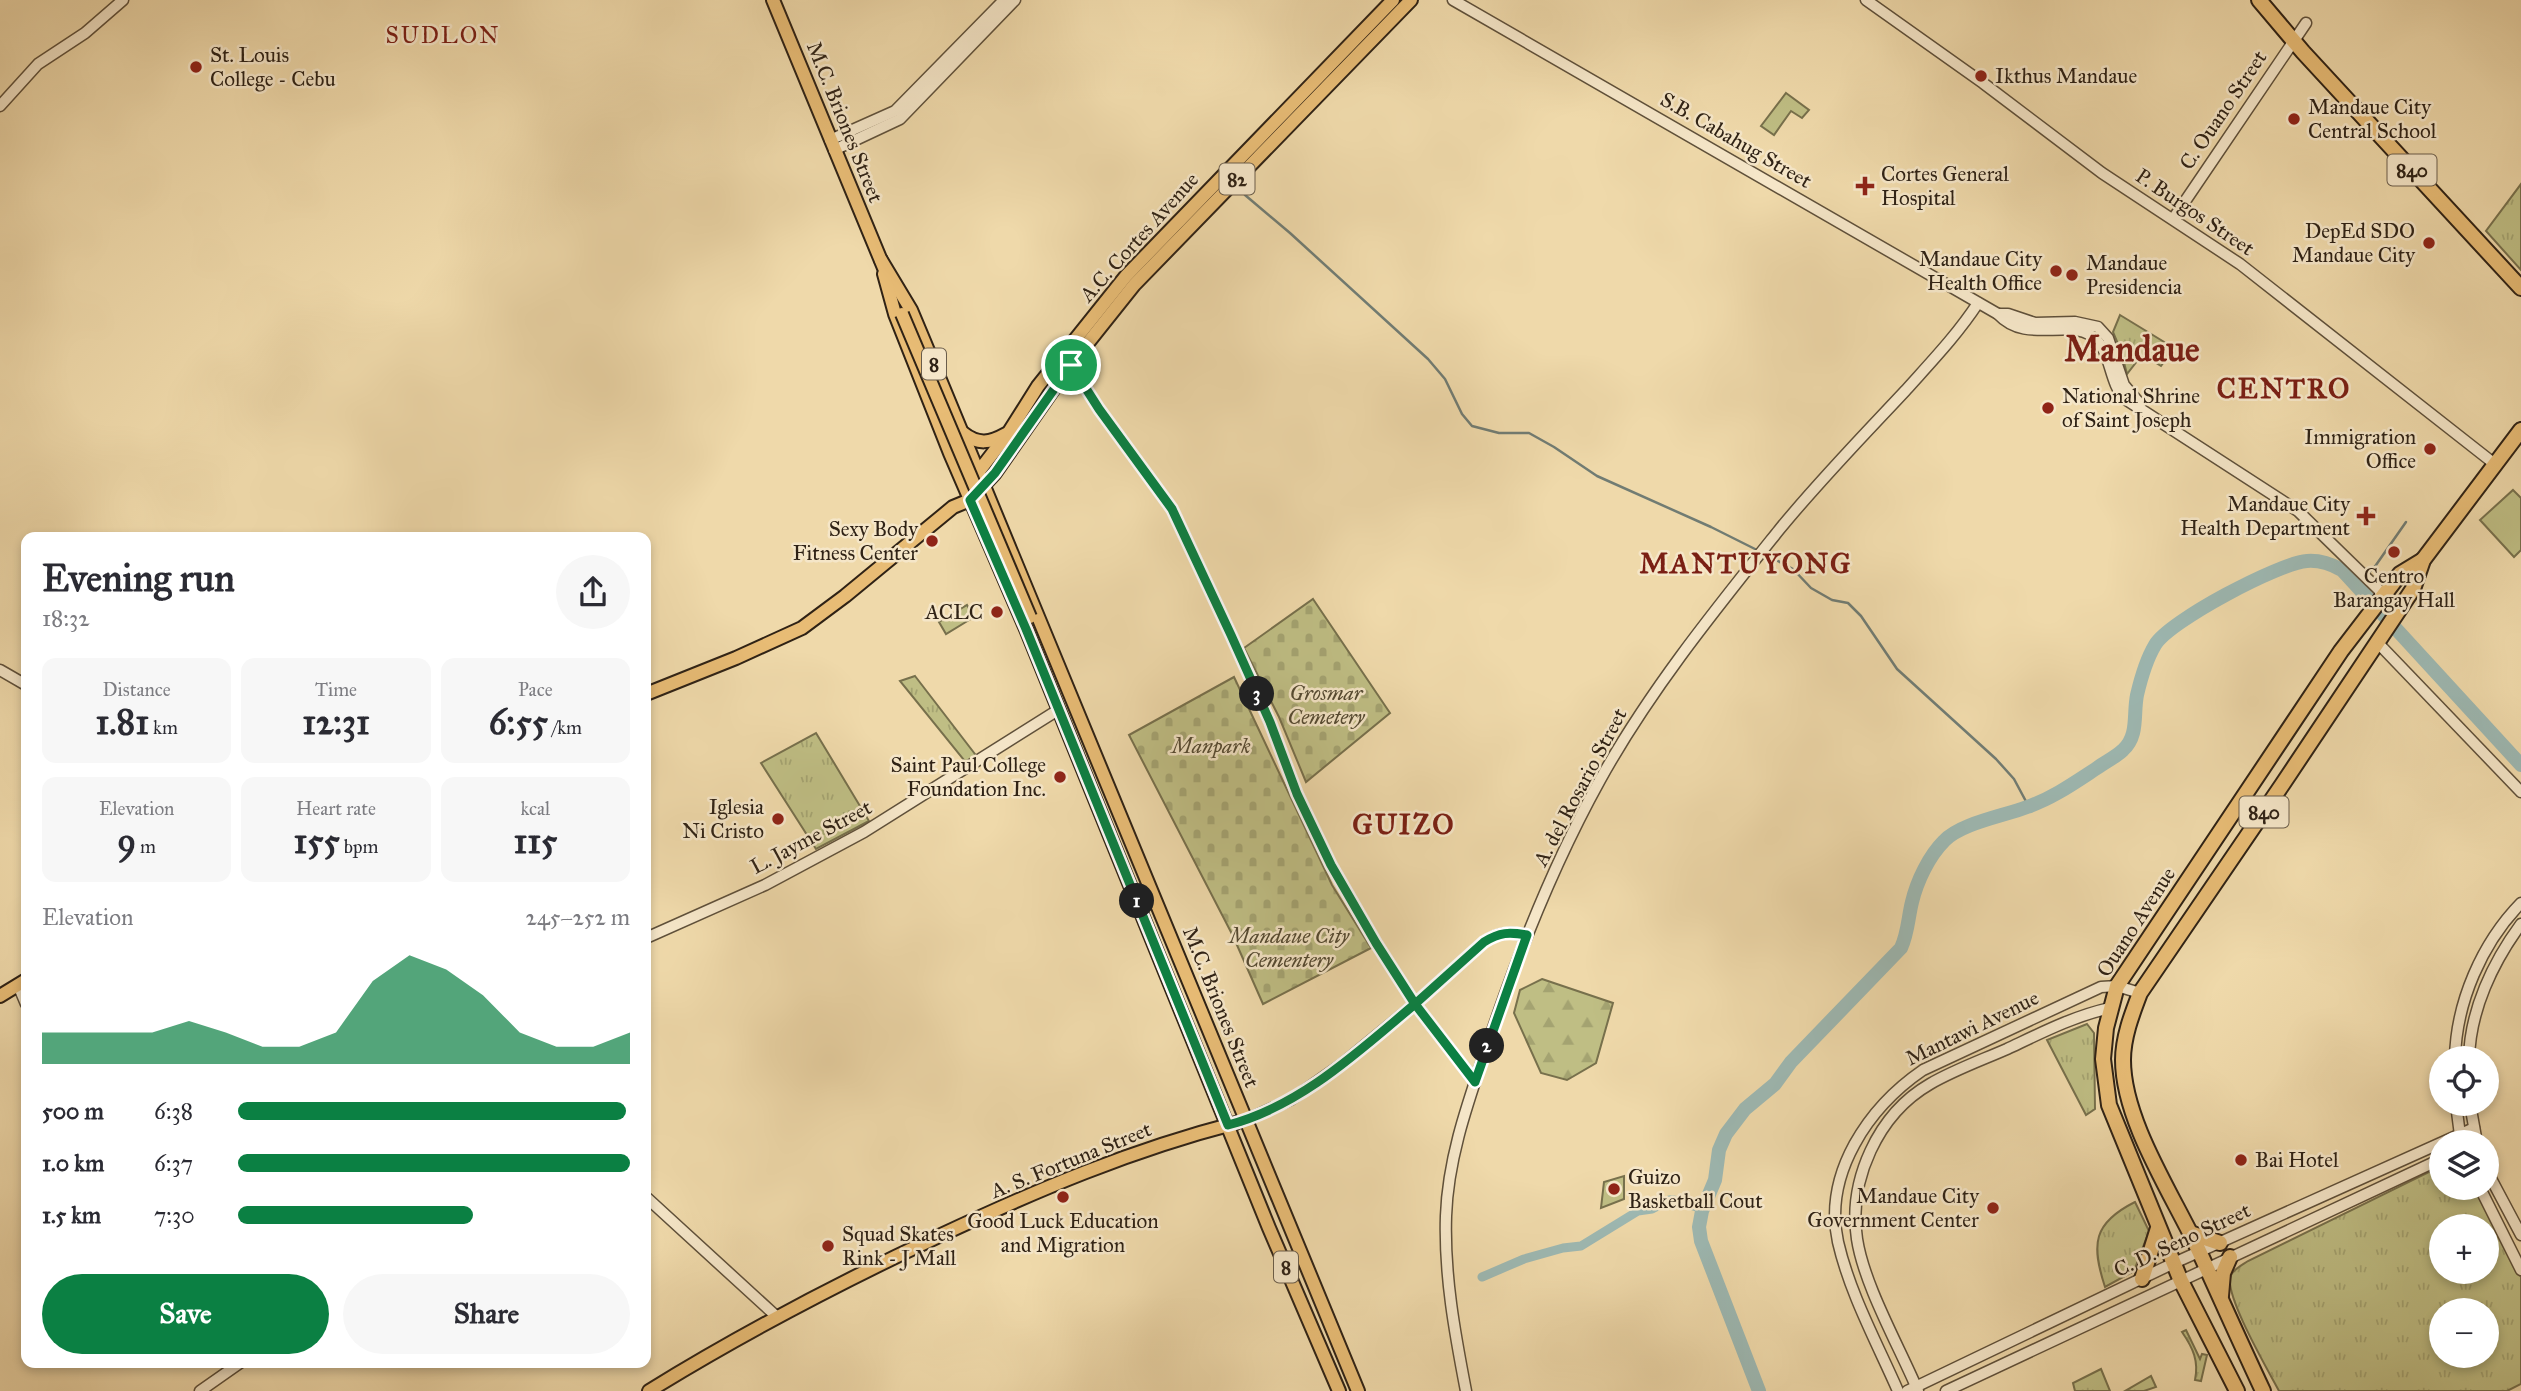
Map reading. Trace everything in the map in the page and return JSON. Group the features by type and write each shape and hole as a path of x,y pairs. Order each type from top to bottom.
{"highway":[{"name":"840","path":"2259,0 2521,288"},
{"name":"840","path":"2397,611 2414,585 2423,560 2521,430"},
{"name":"840","path":"2380,593 2400,574 2423,560"},
{"name":"Ouano Avenue","path":"2238,1391 2181,1280 2109,1105 2103,1059 2110,1008 2117,986 2369,614 2380,593"},
{"name":"Ouano Avenue","path":"2263,1391 2200,1252 2137,1126 2126,1090 2122,1058 2140,993 2397,611"},
{"path":"2142,1279 2158,1228"},
{"path":"2190,1233 2220,1243"},
{"path":"2221,1301 2221,1284 2230,1257"}],"main road":[{"name":"M.C. Briones Street","path":"773,0 1031,622 1063,677"},
{"name":"A.C. Cortes Avenue","path":"970,500 1003,463 1067,359 1129,272 1393,0"},
{"name":"A.C. Cortes Avenue","path":"953,507 964,486 979,472 1009,432 1038,386 1411,0"},
{"path":"1329,65 1338,75"},
{"name":"M.C. Briones Street","path":"881,260 911,310 985,485 1358,1391"},
{"name":"M.C. Briones Street","path":"881,260 895,314 964,486 1269,1228 1339,1391"},
{"path":"963,433 974,440 986,442 1009,432"},
{"path":"979,520 984,510 995,510 995,486 1003,463"},
{"path":"651,692 802,628 850,593 953,507 970,500"},
{"name":"M.C. Briones Street","path":"1031,622 1046,681"},
{"path":"0,996 21,984"},
{"name":"A. S. Fortuna Street","path":"649,1391 776,1316 918,1246 1098,1166 1156,1145 1246,1120"}],"street":[{"path":"0,106 38,64 85,33 123,0"},
{"path":"960,51 1004,0"},
{"path":"832,145 895,111 1015,0"},
{"name":"S.B. Cabahug Street","path":"1453,0 1998,314 2008,314 2035,323 2075,326 2095,332 2118,390 2130,403 2298,511 2397,611"},
{"name":"P. Burgos Street","path":"1866,0 2102,173 2240,264 2496,465"},
{"name":"C. Ouano Street","path":"2173,219 2306,23"},
{"name":"A. del Rosario Street","path":"1466,1391 1448,1276 1446,1214 1456,1143 1465,1108 1527,935 1567,844 1600,780 1629,732 1696,635 1832,469 1956,336 1978,303"},
{"path":"1067,359 1099,409 1172,509 1270,722 1297,794 1331,865 1415,1004 1475,1082"},
{"path":"2381,636 2521,792"},
{"path":"0,670 21,682"},
{"name":"L. Jayme Street","path":"651,936 765,885 852,838 1058,710"},
{"path":"2457,1046 2462,1009 2479,964 2494,937 2521,903"},
{"path":"2471,1046 2477,1012 2492,970 2521,924"},
{"name":"A. S. Fortuna Street","path":"1246,1120 1292,1099 1342,1064 1484,942 1497,934 1508,932 1527,935"},
{"path":"2117,986 2140,993"},
{"name":"Mantawi Avenue","path":"1898,1391 1855,1297 1838,1240 1836,1213 1840,1186 1847,1160 1864,1127 1900,1086 1923,1070 2102,987 2117,986"},
{"name":"Mantawi Avenue","path":"1914,1390 1863,1265 1857,1239 1858,1190 1877,1136 1904,1106 1929,1084 2076,1017 2110,1008"},
{"path":"2472,1116 2474,1128"},
{"name":"C. D. Seno Street","path":"1914,1390 2174,1263 2429,1152"},
{"name":"C. D. Seno Street","path":"1946,1391 2429,1165"},
{"path":"2499,1194 2521,1235"},
{"path":"2486,1200 2521,1270"},
{"path":"651,1202 776,1316"},
{"path":"2015,1339 2021,1356"},
{"path":"200,1391 211,1388 234,1368"}],"green space":[{"path":"1786,93 1809,110 1802,118 1791,111 1774,135 1761,126"},
{"path":"2521,184 2521,270 2486,231"},
{"path":"2120,315 2174,348 2161,366 2148,358 2138,360 2127,374 2113,332"},
{"path":"2513,490 2521,498 2521,550 2514,557 2480,520"},
{"name":"Grosmar Cemetery","path":"1313,599 1390,713 1306,782 1279,717 1244,648"},
{"path":"967,605 974,617 946,634 939,622"},
{"path":"915,676 978,758 968,765 900,681"},
{"path":"1234,677 1332,885 1371,948 1263,1004 1233,936 1129,735"},
{"path":"816,733 869,821 816,849 761,763"},
{"path":"1542,979 1613,1003 1596,1063 1567,1080 1541,1073 1514,1013 1520,990"},
{"path":"2087,1024 2094,1033 2095,1109 2086,1115 2047,1040"},
{"path":"2429,1172 2429,1200 2481,1200 2488,1214 2429,1214 2429,1284 2499,1284 2499,1234 2521,1277 2521,1384 2507,1391 2279,1391 2233,1298 2230,1284 2231,1275 2236,1269"},
{"name":"Guizo Basketball Cout","path":"1624,1176 1624,1199 1601,1208 1604,1182"},
{"path":"2135,1202 2149,1231 2134,1271 2105,1287 2098,1259 2099,1236 2111,1218"},
{"path":"2186,1330 2200,1359 2202,1354 2207,1355 2201,1381 2195,1380 2194,1355 2182,1332"},
{"path":"2101,1369 2110,1391 2075,1391 2073,1383"},
{"path":"2151,1376 2156,1387 2144,1391 2125,1391"}],"waterway":[{"path":"1245,195 1428,359 1445,379 1462,414 1472,426 1499,433 1529,433 1597,476 1757,550"},
{"path":"2357,586 2376,565 2406,522"},
{"path":"1763,553 1793,569 1811,588 1832,600 1848,603 1861,616 1897,669 1996,759 2014,779 2029,807"},
{"path":"1759,1391 1701,1241 1699,1227 1702,1211 1715,1180 1719,1150 1726,1134 1745,1109 1775,1084 1791,1062 1901,948 1917,886 1924,869 1944,841 1961,829 2046,799 2072,785 2123,750 2133,731 2137,695 2144,669 2155,645 2164,635 2202,608 2273,572 2307,561 2330,564 2342,570 2521,765"},
{"path":"1482,1277 1524,1259 1581,1246 1638,1211 1652,1209 1669,1200 1703,1209"}],"place":[{"name":"St. Louis College - Cebu","path":"196,67"},
{"name":"Ikthus Mandaue","path":"1981,76"},
{"name":"Mandaue City Central School","path":"2294,119"},
{"name":"Cortes General Hospital","path":"1865,186"},
{"name":"DepEd SDO Mandaue City","path":"2429,243"},
{"name":"Mandaue City Health Office","path":"2056,271"},
{"name":"Mandaue Presidencia","path":"2072,275"},
{"name":"National Shrine of Saint Joseph","path":"2048,408"},
{"name":"Immigration Office","path":"2430,449"},
{"name":"Mandaue City Health Department","path":"2366,516"},
{"name":"Sexy Body Fitness Center","path":"932,541"},
{"name":"Centro Barangay Hall","path":"2394,552"},
{"name":"ACLC","path":"997,612"},
{"name":"Saint Paul College Foundation Inc.","path":"1060,777"},
{"name":"Iglesia Ni Cristo","path":"778,819"},
{"name":"Bai Hotel","path":"2241,1160"},
{"name":"Guizo Basketball Cout","path":"1614,1189"},
{"name":"Good Luck Education and Migration","path":"1063,1197"},
{"name":"Mandaue City Government Center","path":"1993,1208"},
{"name":"Squad Skates Rink - J Mall","path":"828,1246"}],"district":[{"name":"SUDLON","path":"443,35"},
{"name":"Mandaue","path":"2132,349"},
{"name":"CENTRO","path":"2284,388"},
{"name":"MANTUYONG","path":"1746,563"},
{"name":"GUIZO","path":"1404,824"}],"route":[{"path":"1071,365 995,473 970,500 1026,629 1228,1125 1246,1120 1292,1099 1342,1064 1415,1004 1475,1082 1527,935 1508,932 1497,934 1484,942 1415,1004 1331,865 1297,794 1270,722 1172,509 1099,409 1071,365"}],"park label":[{"name":"Manpark","path":"1211,746"},
{"name":"Mandaue City Cementery","path":"1289,948"}]}
